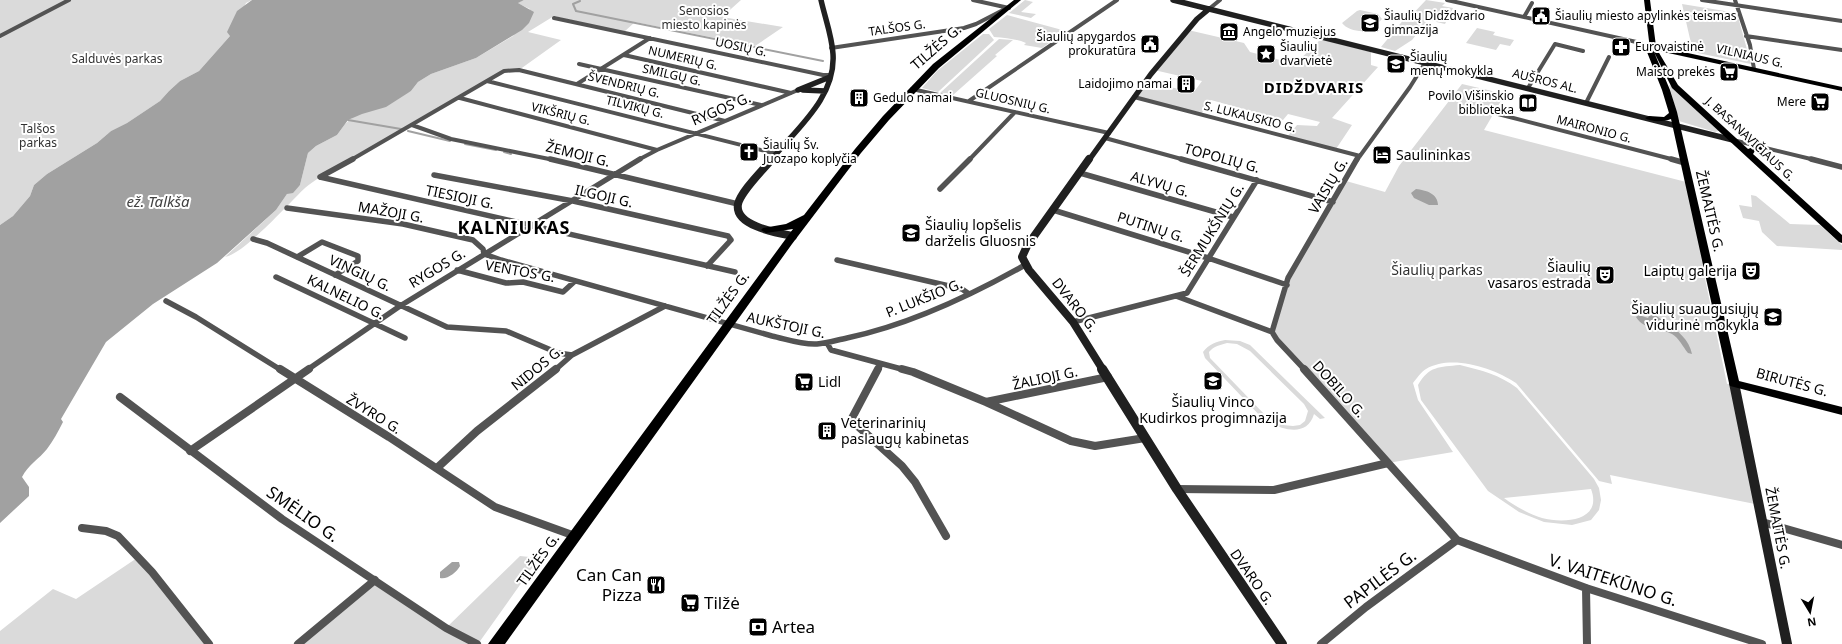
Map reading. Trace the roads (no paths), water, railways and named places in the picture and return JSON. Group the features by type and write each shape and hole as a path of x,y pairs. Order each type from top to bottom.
{"highway":[{"name":"TILŽĖS G.","path":"496,644 793,236 881,123 912,89 949,54 1018,0"},
{"name":"ŽEMAITĖS G.","path":"1647,0 1653,47"},
{"name":"VILNIAUS G.","path":"1653,47 1842,89"},
{"path":"766,230 789,227 812,212"},
{"path":"766,230 776,236 781,243 782,251"}],"main road":[{"path":"793,236 766,230 744,220 739,213 738,204 743,194 805,121 825,91 833,64 821,0"},
{"name":"AUŠROS AL.","path":"1173,0 1734,140"},
{"path":"1025,265 1022,257 1024,252 1134,97 1176,44 1209,9"},
{"name":"ŽEMAITĖS G.","path":"1653,47 1650,52 1666,90 1685,163 1734,383 1787,644"},
{"name":"J. BASANAVIČIAUS G.","path":"1653,47 1658,54 1667,75 1675,86 1842,240"},
{"path":"798,90 830,76"},
{"path":"798,90 825,91"},
{"path":"1648,118 1665,119 1670,117 1672,112"},
{"path":"1749,154 1749,151 1753,149 1763,148"},
{"name":"DVARO G.","path":"1025,265 1073,322 1177,489 1282,644"},
{"name":"BIRUTĖS G.","path":"1734,383 1842,411"}],"street":[{"path":"0,36 69,0"},
{"path":"973,0 1009,8"},
{"path":"967,101 1075,30 1117,0"},
{"path":"1209,9 1220,0"},
{"path":"1447,0 1641,43"},
{"path":"1702,0 1842,21"},
{"path":"1735,0 1738,5 1754,69"},
{"path":"1524,17 1532,3"},
{"name":"TALŠOS G.","path":"831,48 946,32 976,24 1009,8"},
{"name":"UOSIŲ G.","path":"554,18 830,76"},
{"path":"1746,36 1842,50"},
{"path":"577,84 650,38"},
{"path":"1528,88 1555,44 1583,51"},
{"name":"NUMERIŲ G.","path":"624,55 791,92"},
{"path":"1586,103 1609,57"},
{"name":"VAISIŲ G.","path":"1272,332 1286,285 1294,268 1360,156 1388,115 1407,94 1425,63"},
{"name":"SMILGŲ G.","path":"579,64 761,105"},
{"name":"ŠVENDRIŲ G.","path":"487,81 504,71 519,70 724,120"},
{"path":"412,126 487,81"},
{"name":"TILVIKŲ G.","path":"487,81 777,154"},
{"name":"GLUOSNIŲ G.","path":"912,89 1015,112 1107,135"},
{"name":"RYGOS G.","path":"190,451 400,306 613,175 657,150 694,133 798,90"},
{"name":"S. LUKAUSKIO G.","path":"1134,97 1360,156"},
{"name":"VIKŠRIŲ G.","path":"460,98 657,150"},
{"path":"940,188 1015,112"},
{"name":"MAIRONIO G.","path":"1498,114 1685,163"},
{"name":"ŽEMOJI G.","path":"412,126 420,130 449,138 526,154 738,204"},
{"name":"TIESIOJI G.","path":"412,126 320,177 735,272"},
{"name":"TOPOLIŲ G.","path":"1107,135 1333,202"},
{"name":"AUŠROS AL.","path":"1734,140 1842,167"},
{"name":"ALYVŲ G.","path":"1080,173 1233,218"},
{"name":"ILGOJI G.","path":"434,175 496,185 728,236 731,240 707,266"},
{"name":"ŠERMUKŠNIŲ G.","path":"1073,322 1187,293 1257,180"},
{"name":"MAŽOJI G.","path":"286,208 403,224 472,240 483,249 484,254"},
{"name":"PUTINŲ G.","path":"1053,210 1208,258 1286,285"},
{"name":"VINGIŲ G.","path":"253,239 267,243 447,327 506,331 558,353 572,355"},
{"path":"297,257 322,242 358,256 358,261 335,275"},
{"name":"AUKŠTOJI G.","path":"484,254 772,336 809,344 827,343 831,350 913,372 1083,444 1095,446 1145,438"},
{"path":"837,260 962,289 969,294"},
{"name":"P. LUKŠIO G.","path":"827,343 862,335 900,323 969,294 1025,265"},
{"name":"VENTOS G.","path":"457,270 499,281 523,282 564,292 575,281"},
{"name":"KALNELIO G.","path":"276,277 404,338"},
{"path":"1176,296 1272,332"},
{"name":"ŽVYRO G.","path":"166,301 196,317 505,512 575,536"},
{"name":"NIDOS G.","path":"437,468 477,431 572,355 665,306"},
{"name":"DOBILO G.","path":"1272,332 1277,340 1457,540"},
{"path":"881,364 851,420 902,466 915,482 946,536"},
{"name":"ŽALIOJI G.","path":"986,402 1108,377"},
{"name":"SMĖLIO G.","path":"120,397 282,519 446,628 477,644"},
{"path":"1177,489 1274,490 1388,463"},
{"path":"1762,522 1842,545"},
{"path":"82,528 106,531 118,536 152,572 208,644"},
{"name":"V. VAITEKŪNO G.","path":"1457,540 1586,588 1762,644"},
{"name":"PAPILĖS G.","path":"1321,644 1366,607 1457,540"},
{"path":"298,644 303,642 375,580"},
{"path":"1586,588 1587,644"}],"water":[{"name":"ež. Talkša","path":"252,0 524,0 518,3 534,12 529,23 522,30 476,58 431,74 418,82 411,91 386,107 348,120 337,135 316,146 308,153 300,185 293,193 287,194 276,210 217,263 153,304 106,342 61,419 63,422 53,440 47,449 27,469 22,477 29,487 29,496 0,523 0,225 13,216 30,196 34,185 47,174 97,143 111,131 127,123 160,101 180,81 199,71 230,36 227,32 237,11"},
{"path":"1416,189 1424,190 1434,195 1438,205 1429,205 1414,198 1411,193"},
{"path":"1650,314 1657,316 1679,332 1686,340 1692,354 1688,353 1679,340 1672,334 1648,327 1636,317 1639,315 1648,318"},
{"path":"452,562 459,562 459,568 449,577 440,578 440,572"}],"waterway":[{"path":"580,1 573,4 576,11 823,61"},
{"path":"348,120 401,129"},
{"path":"408,131 450,141"},
{"path":"465,144 496,150"},
{"path":"504,152 511,154"}],"place":[{"name":"Šiaulių miesto apylinkės teismas","path":"1541,16"},
{"name":"Šiaulių Didždvario gimnazija","path":"1370,23"},
{"name":"Angelo muziejus","path":"1229,32"},
{"name":"Šiaulių apygardos prokuratūra","path":"1150,44"},
{"name":"Eurovaistinė","path":"1621,47"},
{"name":"Šiaulių dvarvietė","path":"1266,54"},
{"name":"Šiaulių menų mokykla","path":"1396,64"},
{"name":"Maisto prekės","path":"1729,72"},
{"name":"Laidojimo namai","path":"1186,84"},
{"name":"Gedulo namai","path":"859,98"},
{"name":"Mere","path":"1820,102"},
{"name":"Povilo Višinskio biblioteka","path":"1528,103"},
{"name":"Šiaulių Šv. Juozapo koplyčia","path":"749,152"},
{"name":"Saulininkas","path":"1382,155"},
{"name":"Šiaulių lopšelis darželis Gluosnis","path":"911,233"},
{"name":"Laiptų galerija","path":"1751,271"},
{"name":"Šiaulių vasaros estrada","path":"1605,275"},
{"name":"Šiaulių suaugusiųjų vidurinė mokykla","path":"1773,317"},
{"name":"Šiaulių Vinco Kudirkos progimnazija","path":"1213,381"},
{"name":"Lidl","path":"804,382"},
{"name":"Veterinarinių paslaugų kabinetas","path":"827,431"},
{"name":"Can Can Pizza","path":"656,585"},
{"name":"Tilžė","path":"690,603"},
{"name":"Artea","path":"758,627"}],"district":[{"name":"DIDŽDVARIS","path":"1314,88"},
{"name":"KALNIUKAS","path":"514,228"}],"park label":[{"name":"Senosios miesto kapinės","path":"704,18"},
{"name":"Salduvės parkas","path":"117,59"},
{"name":"Talšos parkas","path":"38,136"},
{"name":"Šiaulių parkas","path":"1437,270"}]}
